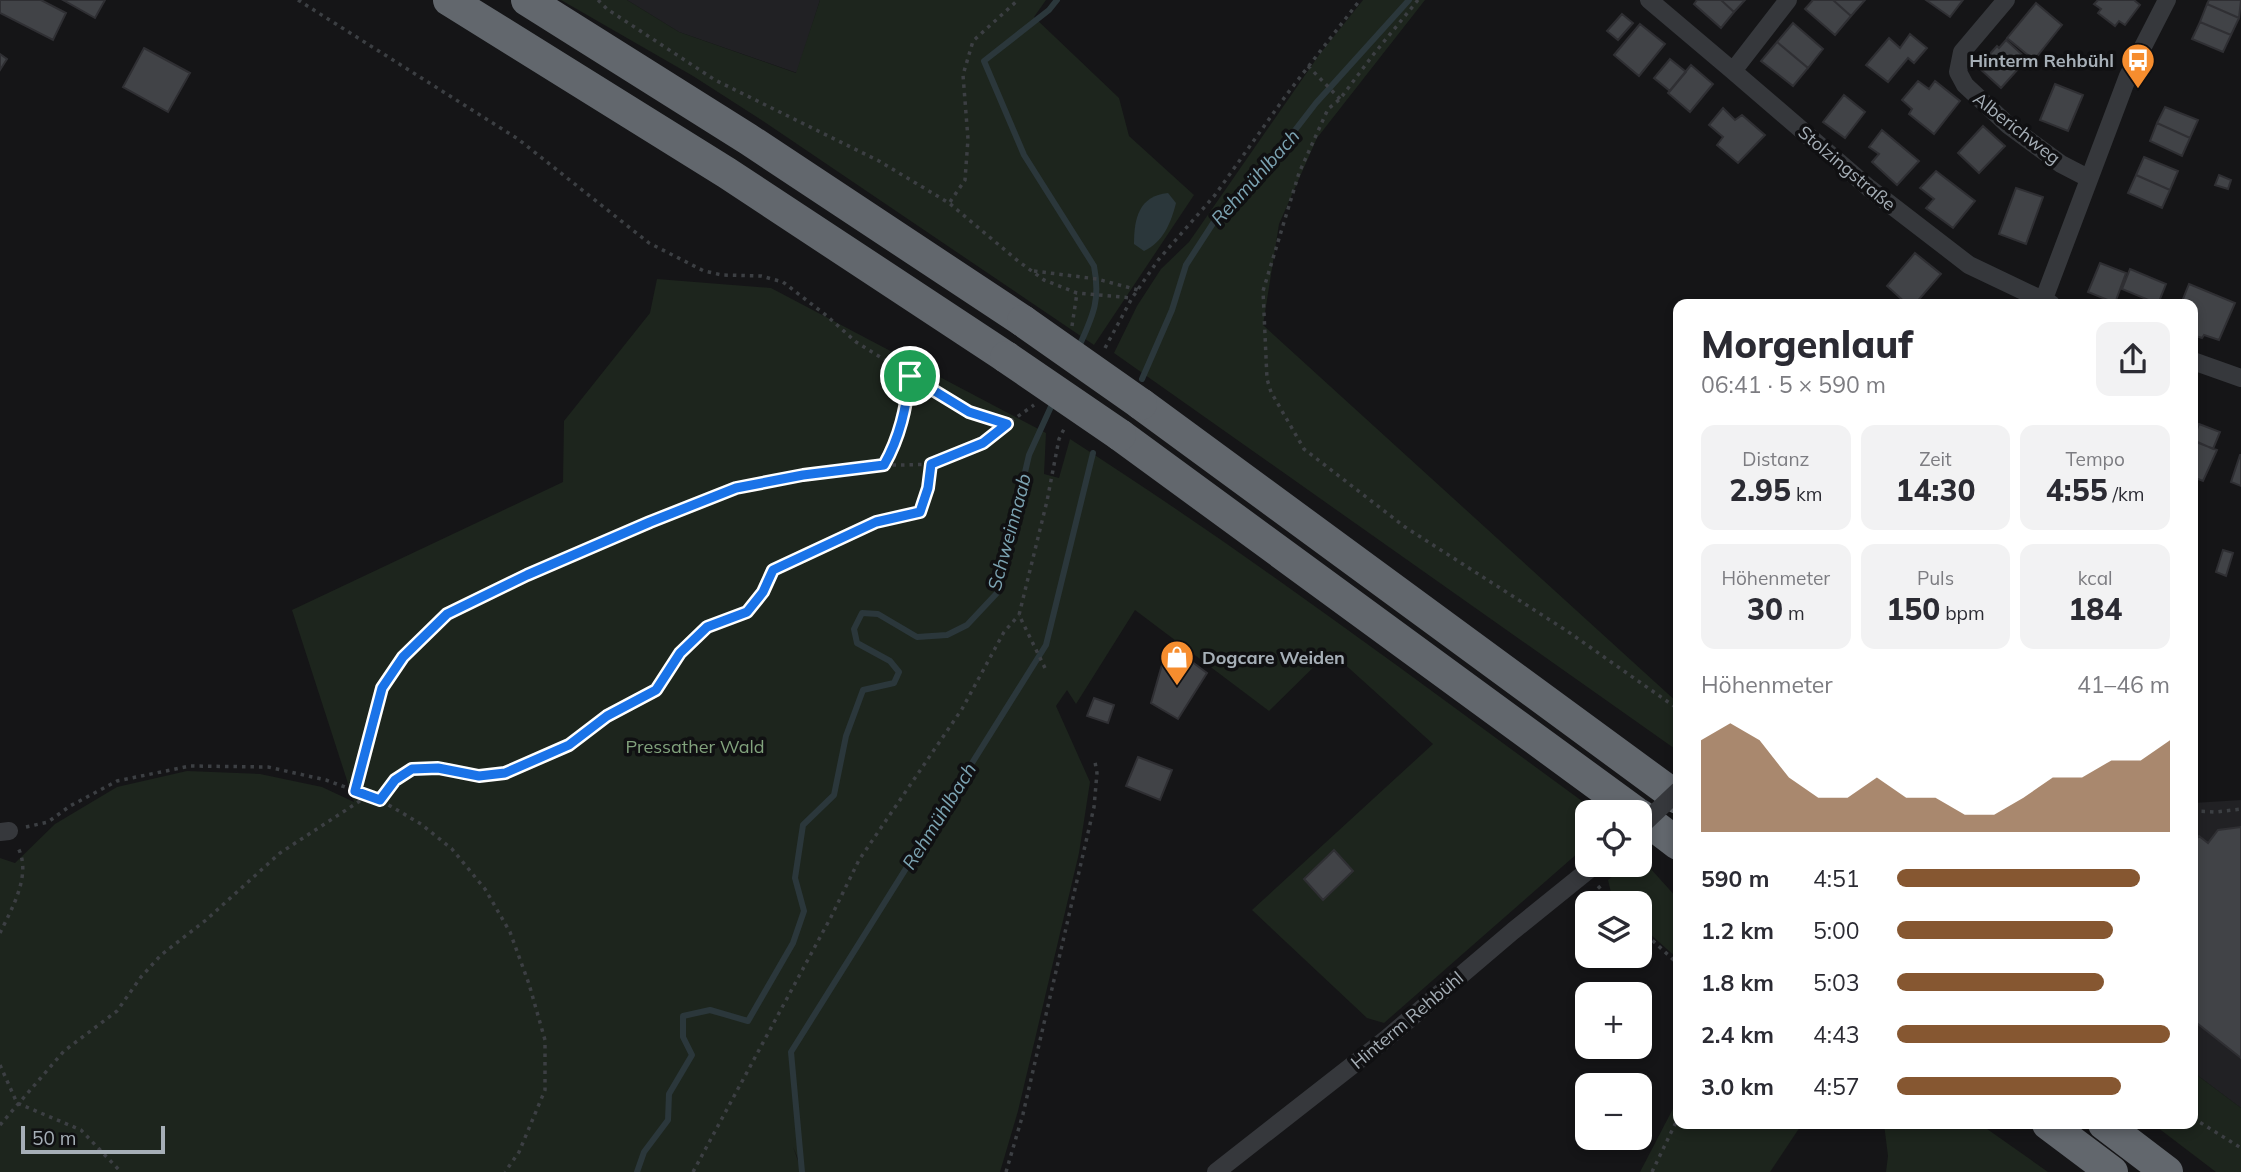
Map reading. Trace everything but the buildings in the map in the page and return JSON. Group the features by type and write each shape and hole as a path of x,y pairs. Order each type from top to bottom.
{"highway":[{"path":"449,0 727,173 1006,357 1120,435 1619,800"},
{"path":"527,0 748,139 1023,321 1141,404 1673,794"},
{"path":"1652,824 1673,840"},
{"path":"2055,1129 2112,1172"},
{"path":"2111,1129 2165,1169"}],"street":[{"name":"Stolzingstraße","path":"1649,0 1869,188 1969,265 2038,299"},
{"path":"1733,71 1788,0"},
{"name":"Alberichweg","path":"2006,0 1962,52 1958,72 1965,85 2008,125 2061,164 2088,178"},
{"path":"2047,299 2088,178 2128,76 2167,0"},
{"path":"2198,363 2241,378"},
{"path":"1652,816 1673,796"},
{"name":"Hinterm Rehbühl","path":"1216,1172 1386,1039 1580,877"}],"path":[{"path":"298,0 517,139 649,243 704,271 722,275 761,276 783,282 856,342 969,412 1007,424"},
{"path":"598,0 607,9 715,80 879,161 949,202 1044,280 1090,296 1132,298"},
{"path":"949,202 965,180 968,139 962,75 973,41 1018,0"},
{"path":"1266,123 1360,0"},
{"path":"1419,0 1340,99 1328,109 1299,173 1263,291 1267,379 1271,392 1304,449 1405,527 1567,631 1673,705"},
{"path":"1308,66 1340,99"},
{"path":"1031,271 1085,277 1138,290"},
{"path":"884,465 896,444 906,406 910,376"},
{"path":"355,791 382,688 403,657 447,614 527,575 736,488 803,475 884,465 931,464 983,443 1033,408"},
{"path":"380,800 395,780 412,769 438,768 479,776 505,773 569,745 607,716 656,690 680,653 707,627 747,612 763,592 773,570 876,522 920,512 928,488 931,464"},
{"path":"693,1172 859,860 962,709 1004,632 1019,615 1045,668"},
{"path":"1006,1172 1023,1114 1094,807 1097,773 1095,762"},
{"path":"0,933 23,873 21,853 4,832 48,822 70,806 117,781 190,766 268,767 326,780 380,800 421,824 452,849 485,889 510,932 529,984 545,1040 545,1090 519,1152 505,1172"},
{"path":"0,1125 64,1051 117,1011 141,977 161,955 206,920 280,853 369,795"},
{"path":"2198,811 2241,809"},
{"path":"1652,940 1673,959"},
{"path":"0,1065 17,1103 81,1130 121,1172"},
{"path":"2198,1121 2241,1148"},
{"path":"1652,1172 1673,1128"}],"shaded area":[{"path":"627,0 820,0 797,73 679,32"},
{"path":"1168,193 1176,203 1172,218 1156,243 1144,251 1134,244 1137,217 1150,199"},
{"path":"2241,800 2241,1108 2198,1076 2198,803"}],"green space":[{"path":"561,0 627,0 679,32 796,73 820,0 1046,0 1034,17 1119,98 1129,136 1194,195 1094,345 763,121 693,76"},
{"path":"1363,0 1425,0 1317,138 1279,224 1263,325 1673,698 1673,747 1114,353 1137,306 1161,269 1189,242 1319,55"},
{"name":"Pressather Wald","path":"657,279 771,288 1046,433 1044,474 1059,478 1070,439 1204,528 1581,800 1575,800 1575,856 1384,1023 1367,1018 1252,910 1433,744 1330,651 1269,711 1135,610 1076,704 1067,690 1056,706 1090,782 1079,853 1018,1111 1000,1172 804,1172 793,1147 802,1172 0,1172 0,858 15,863 55,824 117,787 187,771 260,774 322,787 354,802 292,610 563,482 564,421 650,313"},
{"path":"1652,870 1673,893 1673,955 1652,936 1652,891 1611,891 1608,880 1612,877 1652,877"},
{"path":"2198,1076 2241,1108 2241,1172 2216,1172 2160,1129 2198,1129"},
{"path":"1673,1109 1673,1129 1799,1129 1770,1172 1640,1172"},
{"path":"1885,1129 1987,1129 2048,1172 1886,1172 1888,1156"}],"waterway":[{"name":"Schweinnaab","path":"1057,0 1049,10 984,61 1024,155 1094,266 1096,300 1078,349"},
{"name":"Rehmühlbach","path":"1142,379 1172,310 1186,265 1221,211 1272,160 1316,103 1409,0"},
{"name":"Schweinnaab","path":"637,1172 644,1152 668,1120 669,1094 692,1055 683,1037 683,1016 710,1010 748,1021 793,943 804,911 795,878 803,825 834,795 846,736 863,690 894,683 899,672 890,661 857,643 854,629 862,613 878,614 917,637 947,635 967,625 997,593 1029,455 1054,400"},
{"name":"Rehmühlbach","path":"802,1172 791,1052 1046,645 1093,453"}],"place":[{"name":"Hinterm Rehbühl","path":"2138,90"},
{"name":"Dogcare Weiden","path":"1177,687"}],"route":[{"path":"910,376 969,412 1007,424 983,443 931,464 928,488 920,512 876,522 773,570 763,592 747,612 707,627 680,653 656,690 607,716 569,745 505,773 479,776 438,768 412,769 395,780 380,800 355,791 382,688 403,657 447,614 527,575 736,488 803,475 884,465 896,444 906,406 910,376"}]}
